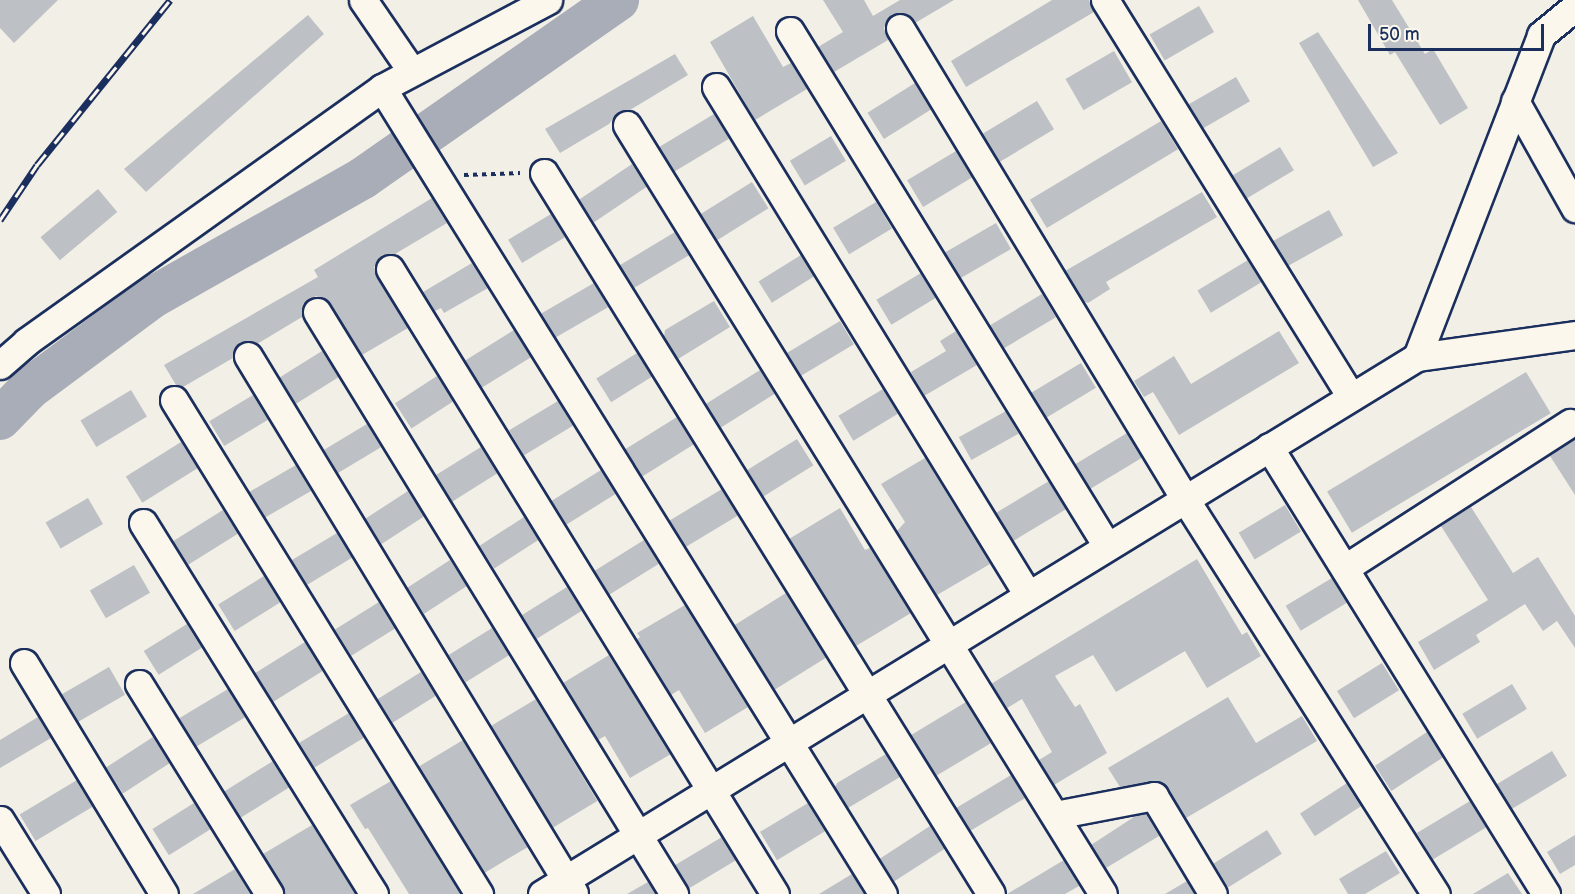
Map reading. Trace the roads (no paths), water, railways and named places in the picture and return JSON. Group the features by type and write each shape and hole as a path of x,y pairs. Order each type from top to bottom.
{"street":[{"path":"363,0 411,70"},
{"path":"0,365 26,342 382,88 411,70 548,0"},
{"path":"1105,0 1351,398"},
{"path":"1418,357 1541,34 1575,7"},
{"path":"900,28 1185,499 1436,894"},
{"path":"790,31 1107,546"},
{"path":"716,87 1028,595"},
{"path":"382,88 883,894"},
{"path":"1515,101 1575,208"},
{"path":"627,124 950,642 1103,894"},
{"path":"544,173 992,894"},
{"path":"390,269 775,894"},
{"path":"317,312 674,894"},
{"path":"542,894 570,887 638,834 1418,357 1572,341"},
{"path":"248,356 570,887"},
{"path":"174,400 479,894"},
{"path":"1345,568 1570,423"},
{"path":"1269,447 1546,894"},
{"path":"143,523 374,894"},
{"path":"24,663 164,894"},
{"path":"139,684 269,894"},
{"path":"1055,815 1154,796 1213,894"},
{"path":"0,820 46,894"}],"waterway":[{"path":"0,419 30,388 153,297 363,178 618,0"}],"railway":[{"path":"0,220 37,165 170,0"}]}
